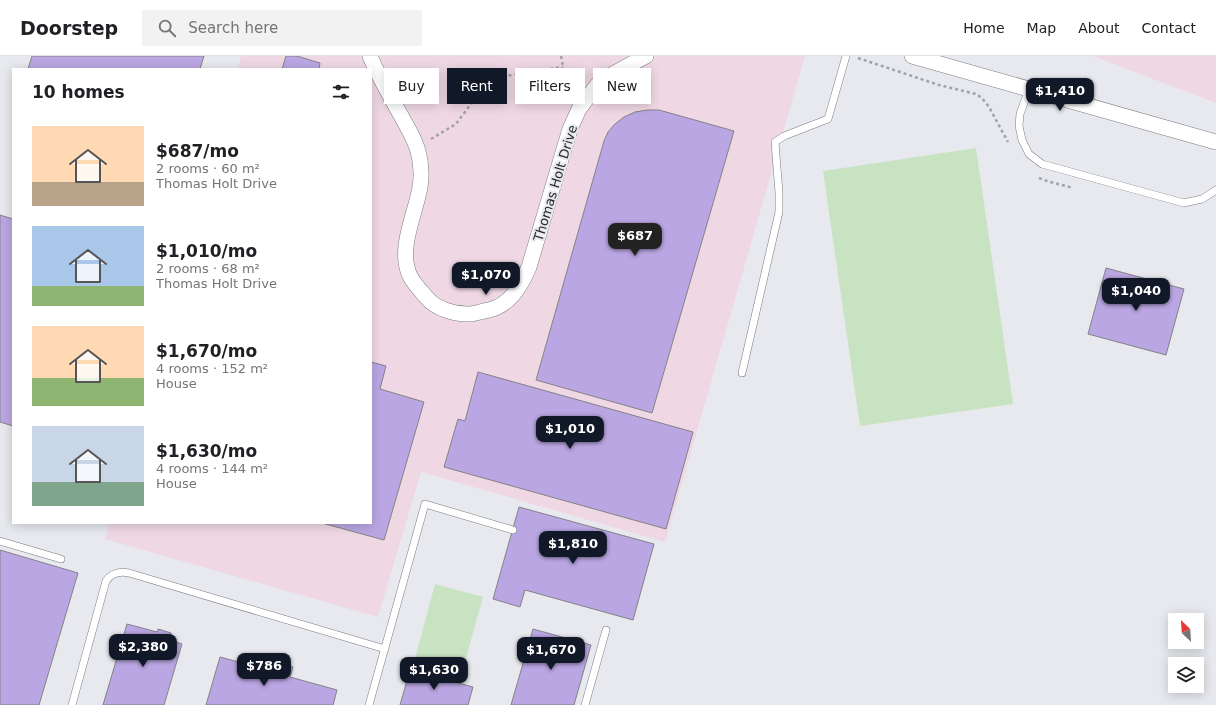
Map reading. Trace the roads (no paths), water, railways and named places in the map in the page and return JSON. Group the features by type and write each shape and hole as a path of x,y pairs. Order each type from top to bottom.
{"street":[{"name":"Thomas Holt Drive","path":"370,56 417,148 420,161 420,187 411,220 406,255 410,276 429,300 440,308 458,313 471,314 492,309 505,302 515,294 523,281 529,267 570,129 584,102 598,84 611,75 646,56"},
{"path":"912,56 1216,142"}],"lane":[{"path":"742,373 778,212 779,193 775,142 784,136 828,119 846,56"},
{"path":"1029,89 1020,114 1019,126 1022,140 1029,154 1042,164 1184,203 1202,199 1216,190"},
{"path":"369,705 425,504 513,530"},
{"path":"0,541 61,559"},
{"path":"72,705 106,581 118,572 129,573 385,649"},
{"path":"585,705 606,630"}]}
